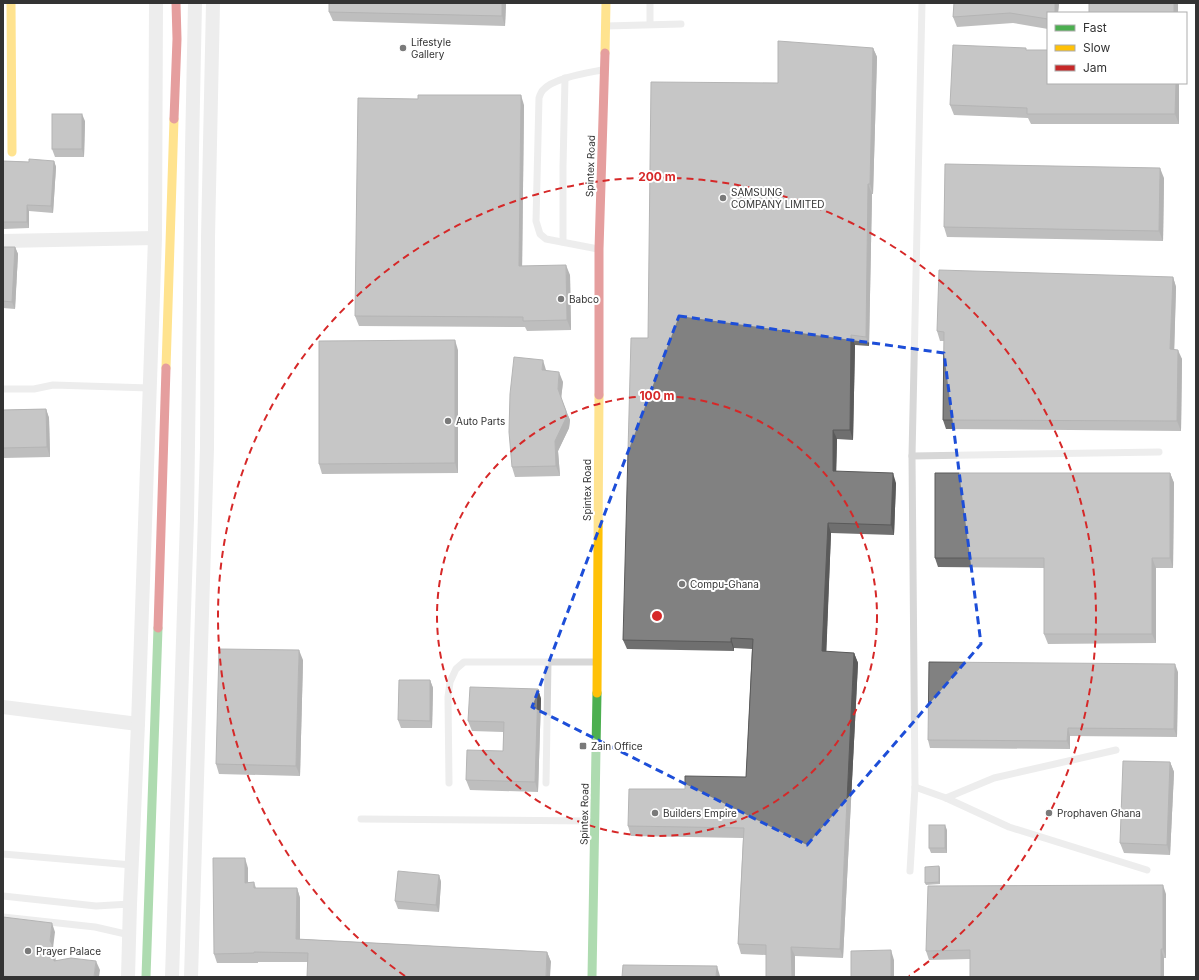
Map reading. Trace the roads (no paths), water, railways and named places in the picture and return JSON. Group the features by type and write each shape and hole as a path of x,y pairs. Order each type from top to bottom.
{"street":[{"path":"11,3 7,87 12,152"},
{"path":"128,977 155,238 156,3"},
{"path":"146,977 177,39 176,3"},
{"path":"172,977 187,519 195,3"},
{"path":"191,977 206,448 208,236 213,3"},
{"name":"Spintex Road","path":"592,977 598,662 598,249 606,3"},
{"path":"3,241 155,238"},
{"path":"3,707 138,724"}],"lane":[{"path":"650,3 650,24"},
{"path":"910,871 915,787 912,456 922,3"},
{"path":"606,26 680,24"},
{"path":"598,249 546,239 540,234 536,221 539,98 542,90 565,78 604,69"},
{"path":"562,242 565,78"},
{"path":"3,389 34,389 53,385 150,388"},
{"path":"912,456 1159,452"},
{"path":"449,783 448,697 450,682 456,669 464,662 598,662"},
{"path":"546,783 544,692 548,662"},
{"path":"946,798 994,778 1116,750"},
{"path":"915,787 946,798 1009,827 1147,870"},
{"path":"361,819 595,821"},
{"path":"3,854 132,866"},
{"path":"3,896 96,906 130,904"},
{"path":"3,917 96,928 130,935"}],"place":[{"name":"Lifestyle Gallery","path":"403,48"},
{"name":"SAMSUNG COMPANY LIMITED","path":"723,198"},
{"name":"Babco","path":"561,299"},
{"name":"Auto Parts","path":"448,421"},
{"name":"Compu-Ghana","path":"682,584"},
{"name":"Zain Office","path":"583,746"},
{"name":"Builders Empire","path":"655,813"},
{"name":"Prophaven Ghana","path":"1049,813"},
{"name":"Prayer Palace","path":"28,951"}]}
